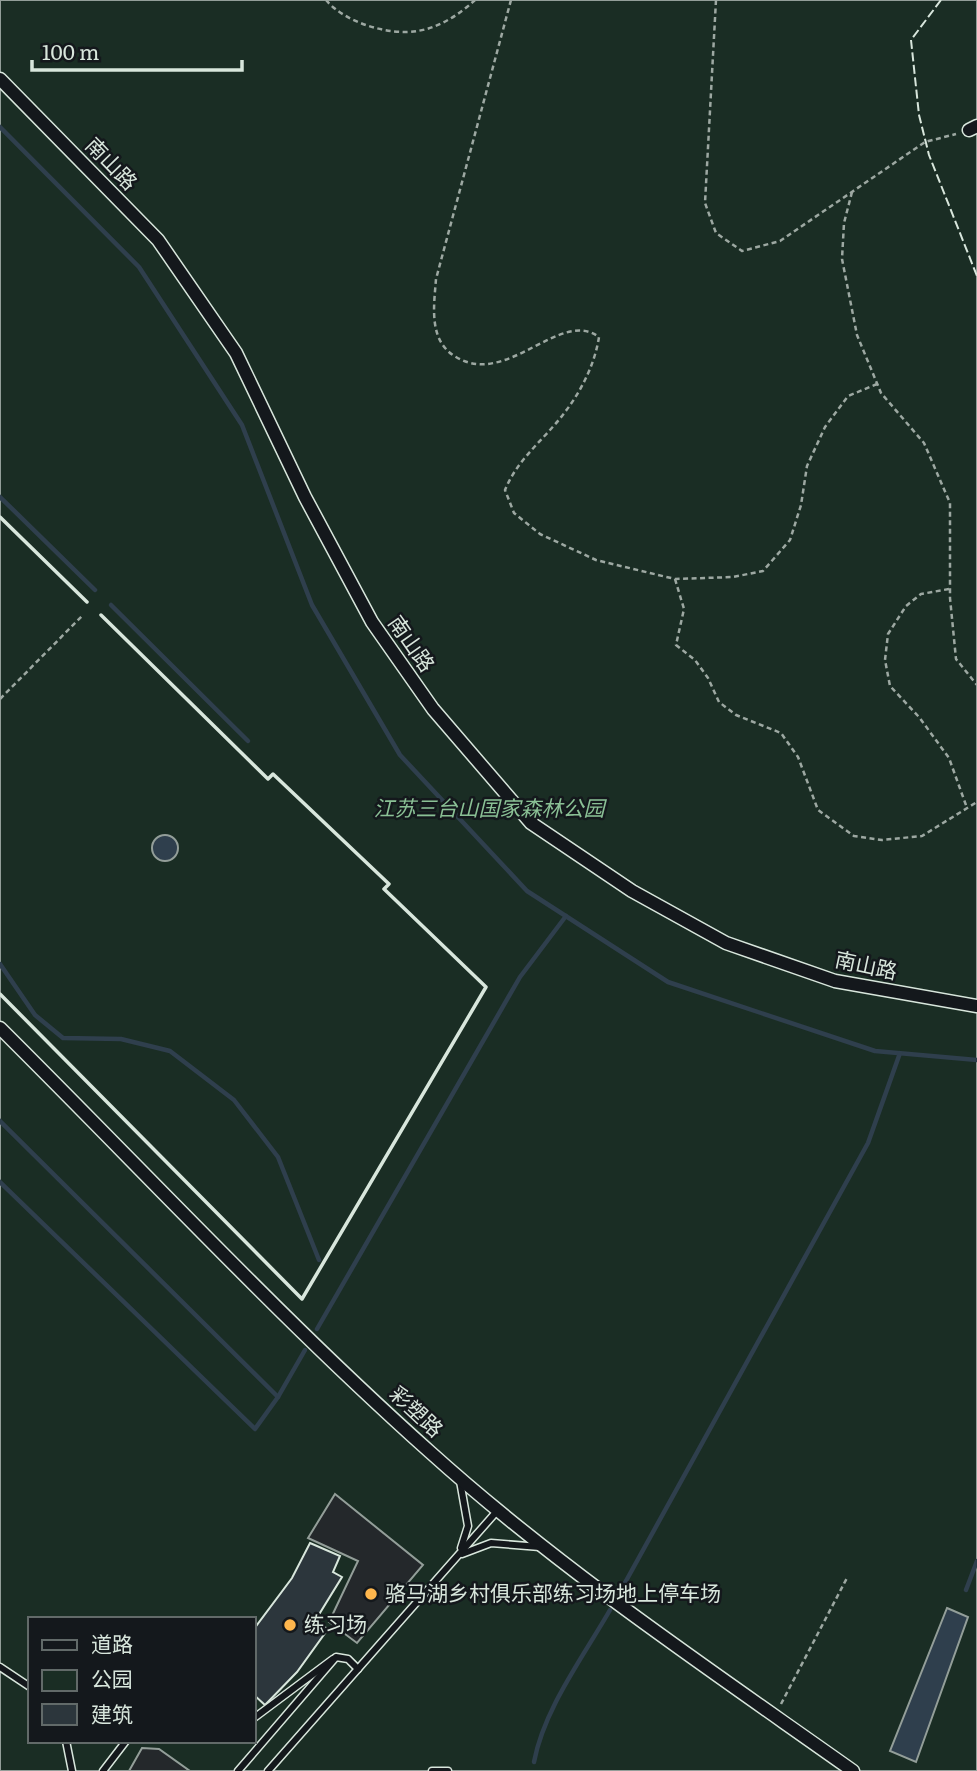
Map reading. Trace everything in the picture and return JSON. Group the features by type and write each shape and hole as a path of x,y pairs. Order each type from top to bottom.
{"street":[{"name":"南山路","path":"0,79 158,240 236,353 305,497 372,622 433,709 531,823 632,891 726,943 835,981 977,1006"},
{"name":"彩塑路","path":"0,1028 261,1291 459,1477 546,1548 853,1771"}],"lane":[{"path":"457,1556 468,1526 466,1500 459,1477"},
{"path":"268,1771 498,1510"},
{"path":"457,1556 491,1543 546,1548"},
{"path":"256,1717 336,1657 348,1659 358,1669"},
{"path":"238,1771 336,1657"},
{"path":"0,1667 28,1687"},
{"path":"66,1743 72,1771"},
{"path":"103,1771 124,1743"},
{"path":"432,1771 448,1771"}],"path":[{"path":"327,0 335,10 378,29 417,31 458,15 475,0"},
{"path":"511,0 436,279 433,318 449,354 471,366 492,364 574,329 589,329 599,337 595,360 567,411 513,470 505,490 514,513 540,534 596,560 675,579 733,577 763,571 790,540 807,466 825,427 848,396 877,384"},
{"path":"716,0 705,203 716,233 743,251 780,241 925,142 975,130"},
{"path":"852,192 844,223 842,259 858,335 881,393 924,443 950,503 950,589 956,659 977,685"},
{"path":"675,579 684,609 676,645 695,660 708,678 719,702 736,715 781,733 798,757 818,810 854,836 882,840 922,836 977,802"},
{"path":"950,589 921,594 906,606 888,634 885,660 890,686 919,716 949,758 967,808"},
{"path":"0,699 83,614"},
{"path":"775,1716 848,1576"}],"green space":[{"name":"江苏三台山国家森林公园","path":"0,0 977,0 977,1771 0,1771"}],"shaded area":[{"name":"骆马湖乡村俱乐部练习场地上停车场","path":"335,1494 423,1565 357,1643 329,1622 358,1561 308,1538"},
{"path":"142,1748 159,1749 190,1771 129,1771"}],"water":[{"path":"165,835 174,839 178,848 174,857 165,861 156,857 152,848 156,839"},
{"path":"947,1608 968,1617 916,1762 890,1751"}],"building":[{"name":"练习场","path":"310,1543 340,1556 333,1572 342,1577 315,1621 328,1629 297,1672 265,1705 256,1697 256,1626 292,1578"}],"waterway":[{"path":"0,127 139,267 242,425 312,605 400,755 527,891 668,982 875,1051 977,1060"},
{"path":"0,497 95,590"},
{"path":"111,605 248,741"},
{"path":"317,1329 520,977 566,916"},
{"path":"0,964 35,1015 63,1038 121,1039 170,1051 234,1100 278,1157 319,1260"},
{"path":"621,1590 868,1143 900,1053"},
{"path":"0,1121 278,1397 255,1429 0,1182"},
{"path":"278,1397 305,1350"},
{"path":"966,1590 977,1561"},
{"path":"534,1762 555,1703 610,1610"}],"fence":[{"path":"941,0 911,40 919,115 929,155 977,276"}],"wall":[{"path":"0,517 87,602"},
{"path":"0,994 302,1299 486,987 384,889 389,884 273,774 268,779 101,615"}],"place":[{"name":"骆马湖乡村俱乐部练习场地上停车场","path":"371,1594"},
{"name":"练习场","path":"290,1625"}]}
